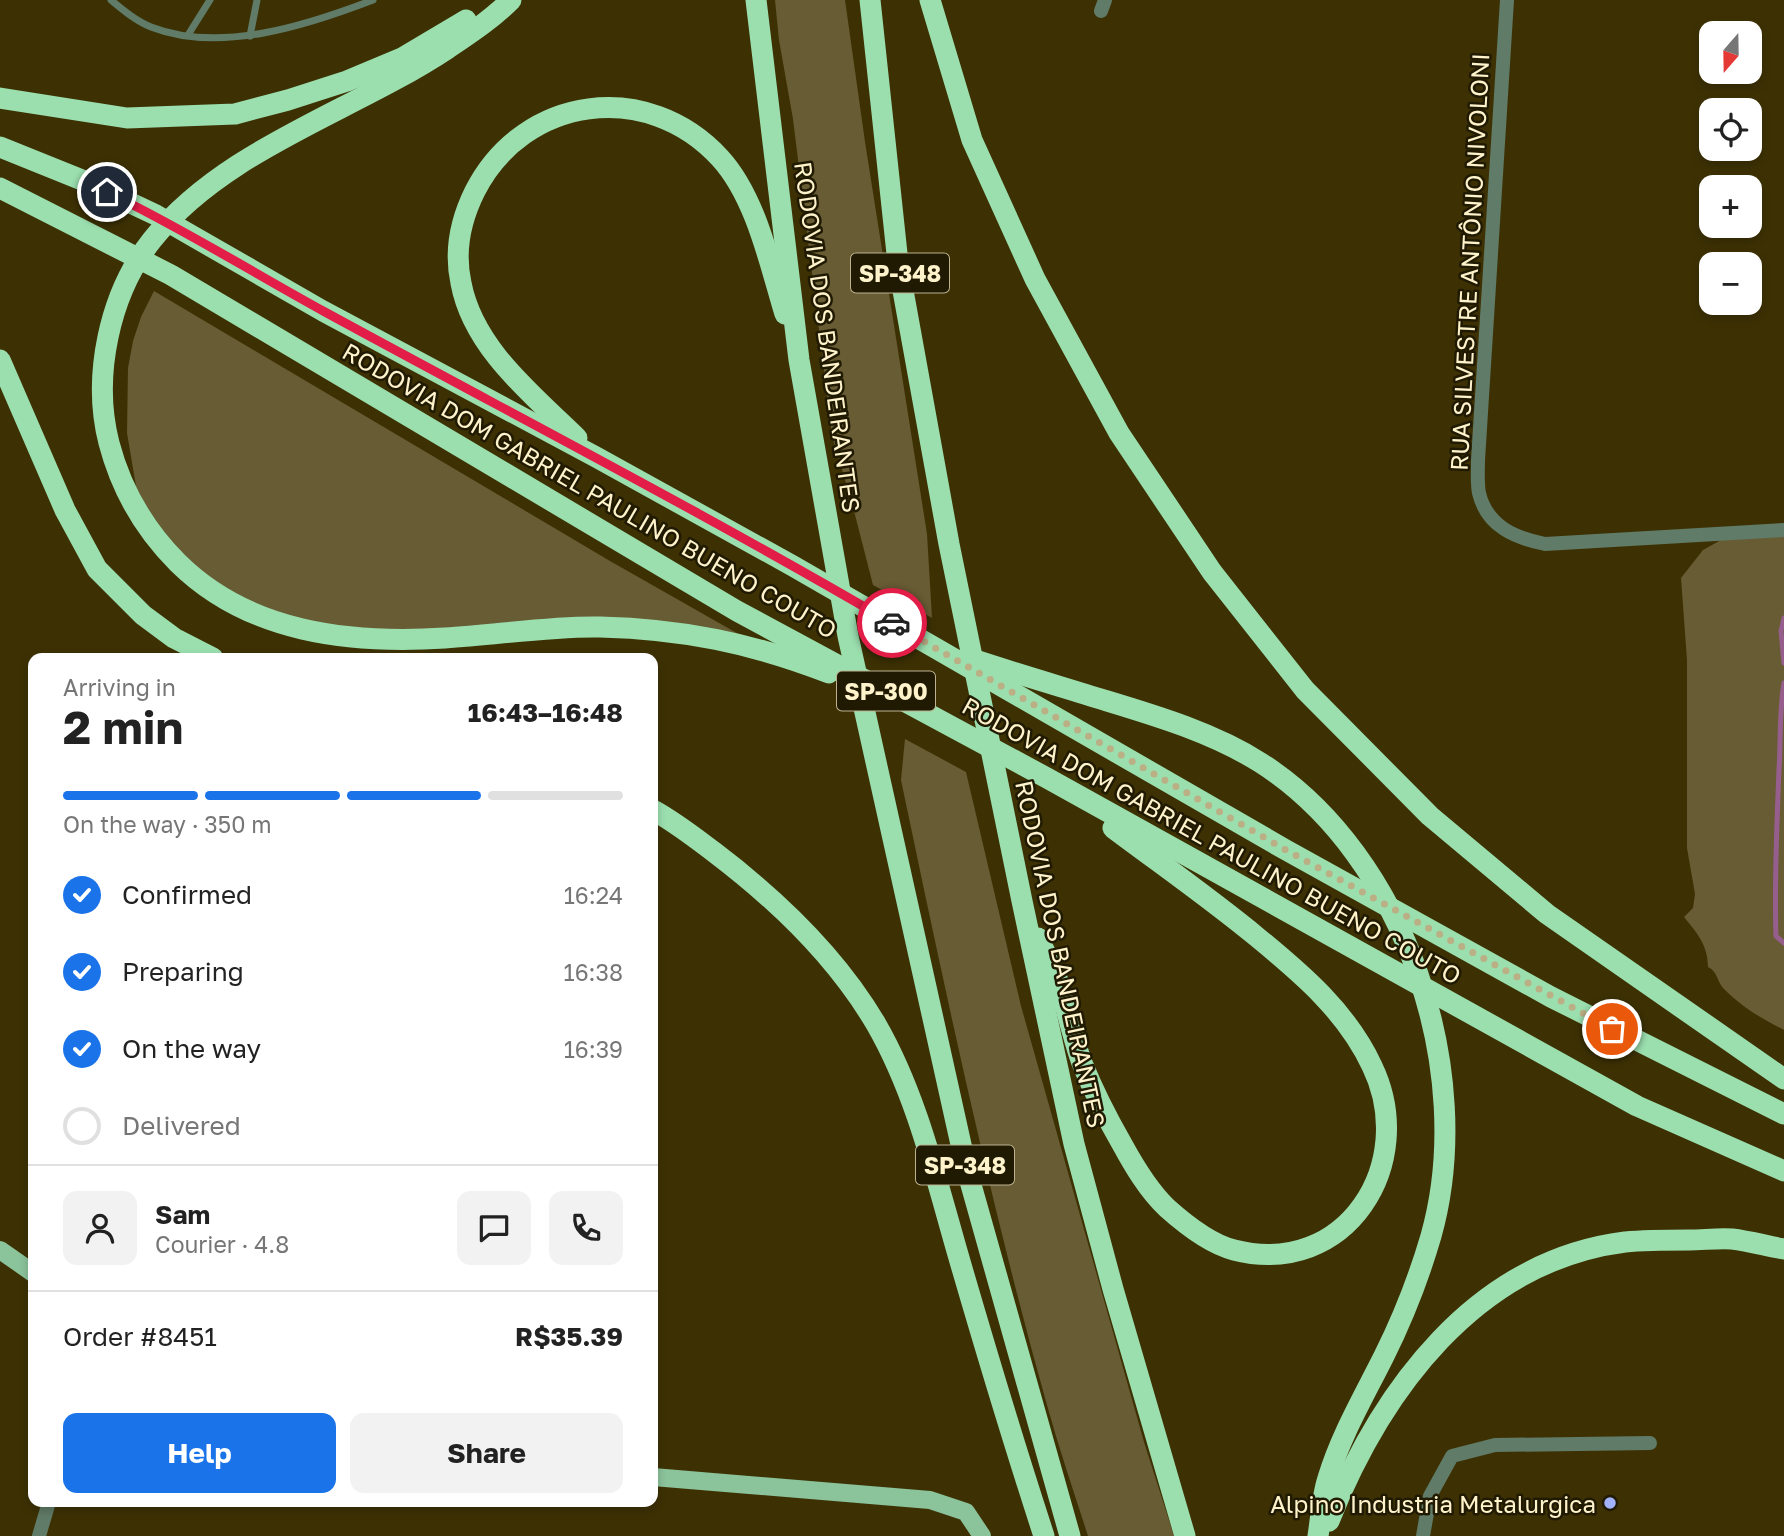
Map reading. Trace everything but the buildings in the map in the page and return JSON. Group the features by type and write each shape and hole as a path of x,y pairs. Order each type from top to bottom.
{"highway":[{"path":"0,98 127,118 235,114 347,81 402,58 497,0"},
{"path":"511,0 468,35 417,69 231,169 172,217 150,242 119,300 107,342 102,392 106,432 114,463 142,521 159,544 194,579 230,604 278,624 334,635 385,640 446,638 556,627 653,630 716,638 782,654 919,709"},
{"name":"RODOVIA DOS BANDEIRANTES","path":"757,0 799,360 848,636 965,1167 1070,1536"},
{"name":"RODOVIA DOS BANDEIRANTES","path":"870,0 898,262 949,544 1022,901 1074,1144 1116,1302 1185,1536"},
{"path":"930,0 972,140 1035,279 1119,433 1212,572 1305,690 1430,816 1547,914 1784,1079"},
{"path":"596,457 519,382 485,340 471,315 461,283 460,233 469,203 483,176 500,154 524,133 549,121 570,112 590,108 629,108 670,120 702,140 737,180 750,207 799,360"},
{"name":"RODOVIA DOM GABRIEL PAULINO BUENO COUTO","path":"0,147 82,180 156,215 323,311 793,566 1286,850 1550,997 1784,1114"},
{"name":"RODOVIA DOM GABRIEL PAULINO BUENO COUTO","path":"0,188 170,275 689,583 1637,1106 1784,1171"},
{"path":"0,360 65,510 97,569 143,615 174,638 203,653"},
{"path":"930,646 1146,713 1204,734 1260,762 1300,792 1322,813 1358,858 1396,924 1414,964 1440,1058 1445,1101 1444,1158 1437,1214 1416,1285 1352,1419 1327,1480 1318,1536"},
{"path":"1022,901 1057,979 1082,1062 1108,1119 1137,1171 1167,1207 1200,1234 1232,1250 1268,1254 1298,1251 1315,1245 1332,1236 1361,1208 1369,1197 1385,1154 1386,1111 1373,1066 1349,1025 1305,976 1236,919 1047,779"},
{"path":"658,813 740,872 802,929 876,1024 910,1096 1001,1404 1044,1536"},
{"path":"1323,1536 1343,1485 1379,1418 1412,1371 1446,1333 1488,1297 1553,1262 1624,1242 1732,1239 1784,1249"}],"main road":[{"path":"7,1256 28,1270"},
{"path":"7,1256 28,1280"},
{"path":"658,1477 930,1500 965,1512 982,1536"}],"street":[{"name":"RUA SILVESTRE ANTÔNIO NIVOLONI","path":"1507,0 1478,460 1479,493 1488,512 1513,536 1545,544 1784,530"},
{"path":"1423,1536 1430,1496 1452,1456 1495,1446 1650,1443"},
{"path":"39,1536 48,1507"}],"lane":[{"path":"111,0 125,13 148,26 170,33 250,36 344,11 373,0"},
{"path":"188,35 210,0"},
{"path":"250,36 257,0"}],"shaded area":[{"path":"775,0 845,0 927,534 932,618 873,585 832,435 793,119"},
{"path":"154,291 610,561 756,644 708,633 379,636 261,614 172,551 137,492 127,433 128,368 141,317"},
{"path":"1730,535 1784,537 1784,1030 1752,1012 1724,989 1708,967 1701,940 1684,917 1693,908 1695,894 1687,848 1687,660 1681,578 1703,550"},
{"path":"905,739 966,772 1021,1006 1144,1442 1174,1536 1088,1536 1056,1438 1026,1328 969,1094 901,780"}],"waterway":[{"path":"1784,618 1781,631 1784,663"},
{"path":"1784,683 1775,894 1776,936 1784,943"}],"way so far":[{"path":"892,623 1286,850 1612,1029"}],"place":[{"name":"Alpino Industria Metalurgica","path":"1610,1503"}],"route":[{"path":"107,192 156,215 323,311 596,457 892,623"}]}
